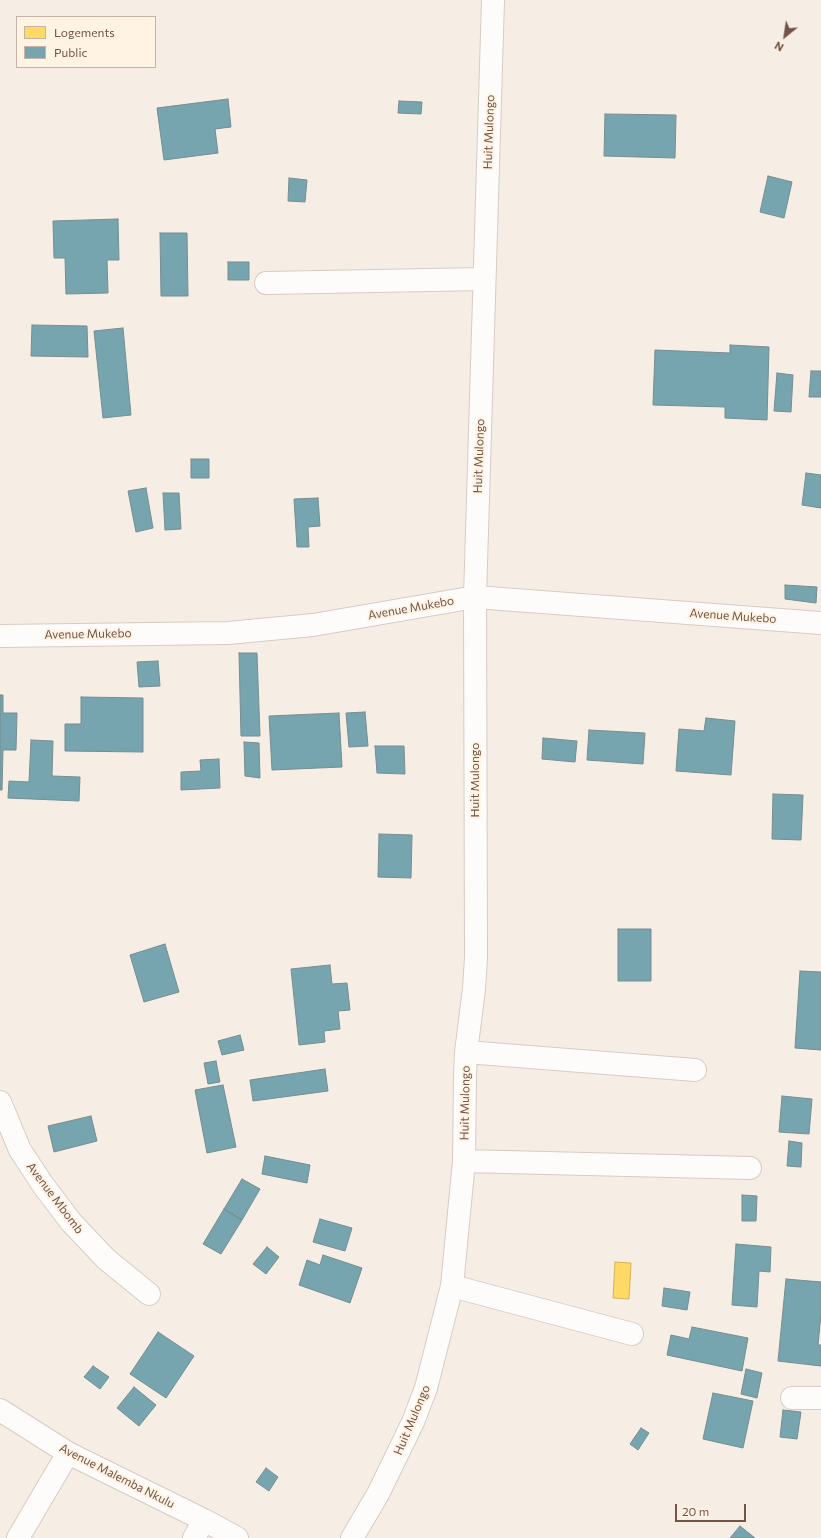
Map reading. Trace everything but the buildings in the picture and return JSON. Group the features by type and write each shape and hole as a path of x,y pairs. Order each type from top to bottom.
{"street":[{"name":"Huit Mulongo","path":"352,1538 378,1494 416,1415 426,1388 452,1286 464,1161 466,1052 474,989 476,957 475,597 493,0"},
{"path":"266,283 484,279"},
{"name":"Avenue Mukebo","path":"0,636 228,633 313,625 475,597 821,623"},
{"path":"466,1052 695,1070"},
{"name":"Avenue Mbomb","path":"0,1102 20,1150 43,1185 71,1222 106,1259 149,1294"},
{"path":"464,1161 750,1168"},
{"path":"452,1286 632,1334"},
{"path":"792,1398 821,1398"},
{"name":"Avenue Malemba Nkulu","path":"0,1410 68,1453 199,1529 237,1538"},
{"path":"18,1538 68,1453"}]}
